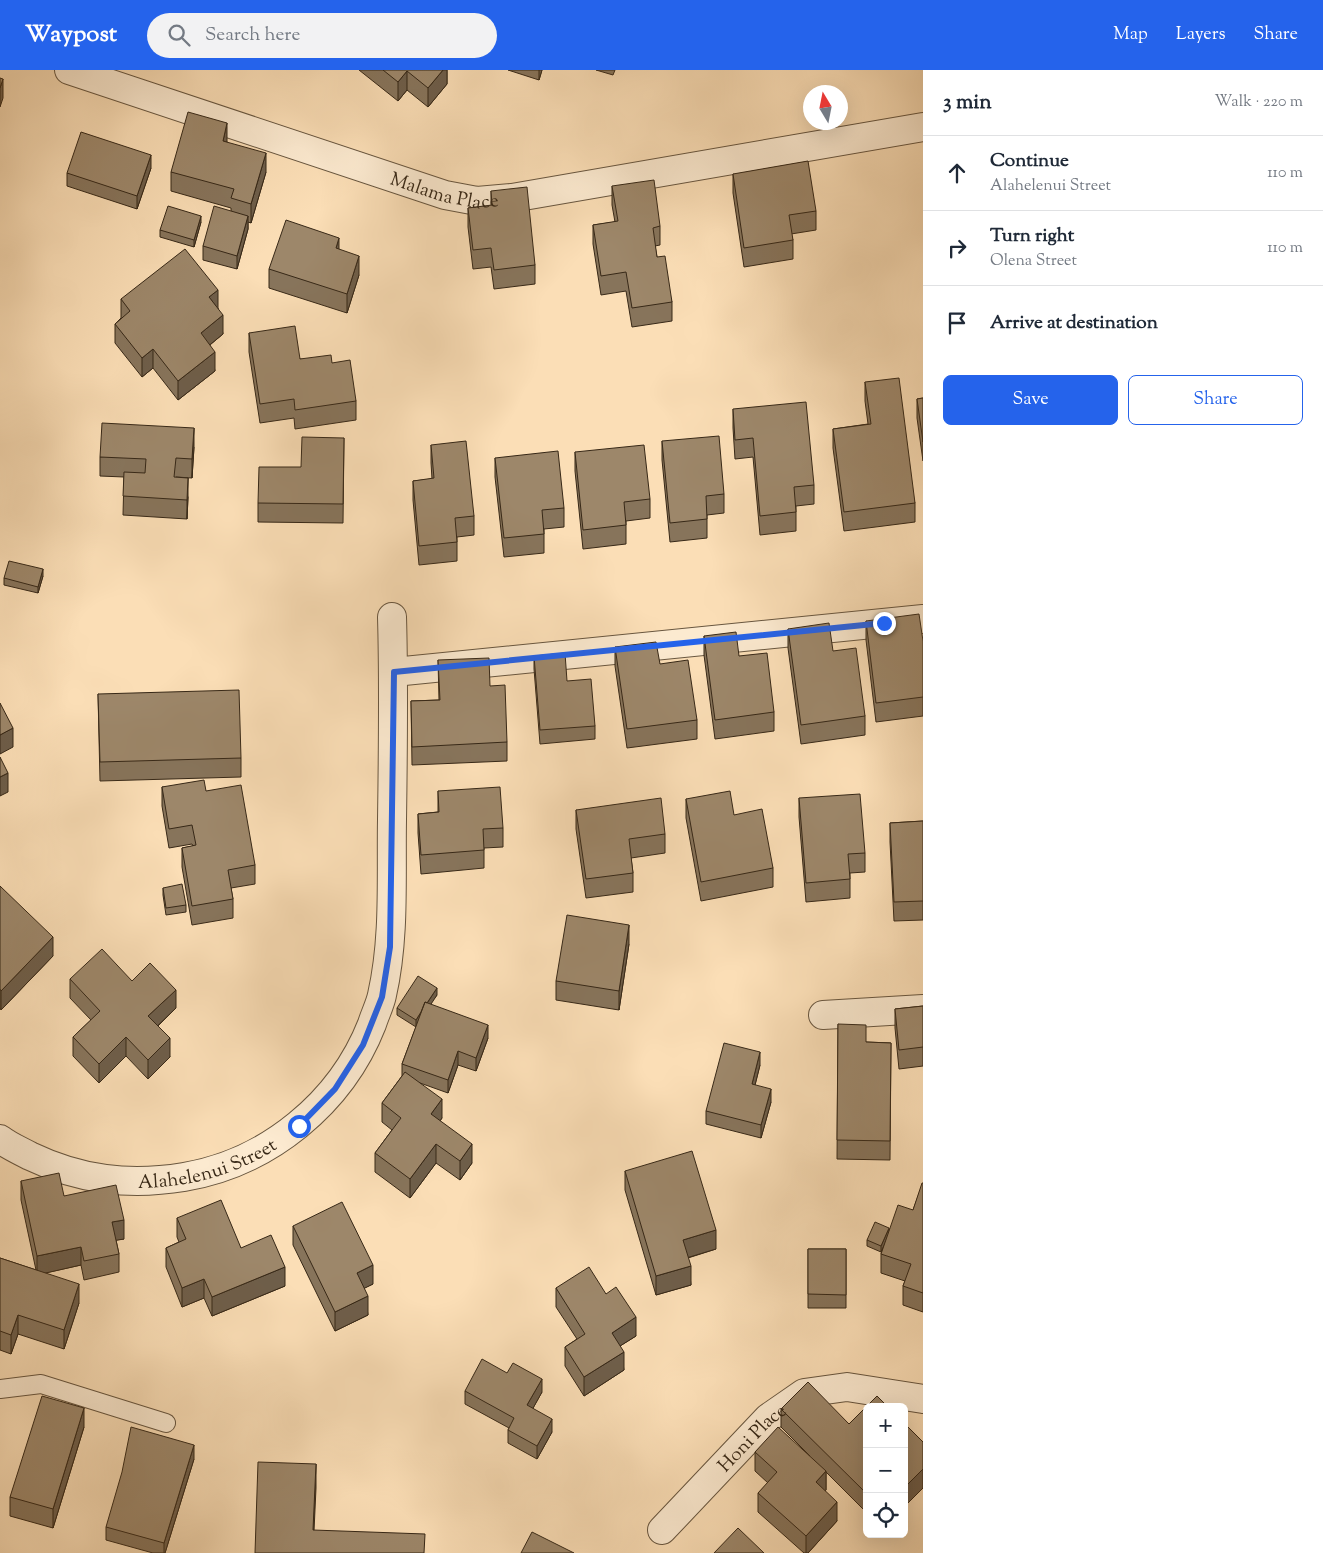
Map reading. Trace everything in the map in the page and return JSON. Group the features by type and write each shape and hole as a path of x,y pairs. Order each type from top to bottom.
{"street":[{"name":"Malama Place","path":"69,70 445,195 477,201 512,198 923,127"},
{"name":"Alahelenui Street","path":"0,1139 8,1145 54,1168 105,1180 157,1182 207,1173 256,1154 299,1126 335,1089 363,1045 382,997 390,947 394,672 392,618"},
{"path":"394,672 923,619"},
{"path":"823,1014 923,1009"},
{"name":"Honi Place","path":"662,1530 768,1418 804,1393 847,1387 923,1399"}],"lane":[{"path":"0,1389 41,1384 166,1423"}],"building":[{"path":"383,70 443,70 428,88 407,71 398,82"},
{"path":"188,112 227,123 223,141 266,153 251,204 231,198 234,189 171,172"},
{"path":"81,132 151,155 137,196 67,173"},
{"path":"808,161 816,211 789,215 793,240 744,248 733,174"},
{"path":"654,180 660,226 653,228 657,257 665,256 672,302 632,308 626,272 601,276 593,225 618,221 612,186"},
{"path":"527,187 535,265 494,270 491,248 473,250 468,208 492,205 491,191"},
{"path":"168,206 201,216 194,240 160,230"},
{"path":"214,206 248,216 237,256 203,246"},
{"path":"286,220 339,238 336,248 359,256 347,294 269,269"},
{"path":"185,249 218,290 209,297 223,315 201,333 215,352 178,381 153,349 142,358 115,324 130,311 121,299"},
{"path":"295,326 300,359 331,355 332,363 350,360 356,401 295,410 294,399 260,404 249,333"},
{"path":"899,378 915,503 844,512 833,429 871,424 865,382"},
{"path":"923,398 923,442 917,399"},
{"path":"806,402 814,485 794,487 796,512 760,516 753,438 735,440 733,409"},
{"path":"102,423 194,428 192,459 176,458 174,477 188,478 187,500 123,496 124,472 145,473 146,459 100,457"},
{"path":"719,436 724,494 706,496 707,519 670,523 662,441"},
{"path":"302,437 344,438 343,504 258,503 259,467 301,467"},
{"path":"466,441 474,516 455,518 457,542 419,546 413,481 434,478 431,445"},
{"path":"644,445 650,499 624,502 626,525 583,530 575,452"},
{"path":"558,451 564,508 542,510 544,534 504,538 495,458"},
{"path":"9,561 43,569 38,587 4,578"},
{"path":"919,614 923,641 923,697 876,703 866,621"},
{"path":"829,623 833,651 856,648 865,716 801,725 788,629"},
{"path":"736,632 739,656 767,653 774,712 715,720 704,636"},
{"path":"656,642 660,664 688,660 697,720 627,729 615,647"},
{"path":"565,653 567,681 591,679 595,726 540,730 534,656"},
{"path":"489,658 490,686 505,685 507,742 412,747 411,701 440,700 438,660"},
{"path":"239,690 241,758 100,762 98,694"},
{"path":"0,703 13,728 0,735"},
{"path":"0,757 8,773 0,777"},
{"path":"204,780 206,791 241,785 255,865 228,870 233,899 192,906 182,848 196,845 192,825 169,829 162,787"},
{"path":"500,787 503,828 483,829 484,850 421,855 418,814 439,812 438,791"},
{"path":"730,791 734,815 762,809 773,868 701,882 686,799"},
{"path":"860,794 865,853 848,854 850,879 806,883 799,798"},
{"path":"661,798 665,834 629,839 633,873 586,879 576,810"},
{"path":"923,821 923,901 894,902 890,823"},
{"path":"182,884 186,905 166,908 163,888"},
{"path":"0,886 53,937 1,991 0,989"},
{"path":"567,915 629,925 619,991 556,981"},
{"path":"102,949 132,981 150,963 176,990 148,1016 170,1038 148,1060 126,1037 99,1064 73,1037 100,1011 70,979"},
{"path":"418,976 437,988 427,1003 425,1002 416,1020 397,1008"},
{"path":"425,1002 488,1025 476,1058 458,1051 448,1080 402,1064"},
{"path":"923,1006 923,1047 899,1050 895,1009"},
{"path":"838,1024 866,1025 866,1042 891,1043 890,1141 837,1140"},
{"path":"724,1043 760,1052 752,1084 771,1089 761,1125 706,1111"},
{"path":"405,1072 442,1099 431,1114 472,1144 460,1161 436,1144 410,1179 375,1153 401,1118 382,1103"},
{"path":"692,1151 716,1230 683,1240 691,1266 656,1276 625,1171"},
{"path":"59,1173 64,1196 116,1185 124,1220 112,1222 119,1254 84,1261 81,1247 37,1256 21,1181"},
{"path":"922,1183 923,1293 903,1286 911,1264 881,1254 898,1205 913,1210"},
{"path":"221,1200 241,1248 271,1235 285,1267 212,1297 204,1279 182,1288 166,1248 186,1239 177,1218"},
{"path":"342,1202 373,1265 357,1273 368,1296 335,1312 293,1226"},
{"path":"875,1222 889,1228 881,1246 867,1240"},
{"path":"808,1249 846,1249 846,1295 808,1294"},
{"path":"0,1258 79,1284 64,1330 18,1315 11,1335 0,1331"},
{"path":"589,1267 606,1294 616,1287 636,1317 612,1333 624,1352 584,1377 565,1347 585,1334 556,1288"},
{"path":"482,1359 507,1373 513,1363 542,1379 527,1405 552,1419 537,1446 508,1430 514,1418 465,1391"},
{"path":"808,1382 849,1424 863,1410 863,1490 781,1409"},
{"path":"42,1396 84,1408 53,1509 10,1497"},
{"path":"877,1396 884,1403 870,1403"},
{"path":"131,1427 194,1445 164,1543 106,1527 122,1472"},
{"path":"778,1427 826,1471 816,1482 837,1502 806,1536 758,1493 777,1472 755,1452"},
{"path":"908,1427 923,1442 923,1469 908,1484"},
{"path":"258,1462 316,1464 313,1530 425,1534 424,1553 255,1553"},
{"path":"738,1528 764,1553 714,1553"},
{"path":"532,1532 574,1553 521,1553"}],"route":[{"path":"299,1126 335,1089 363,1045 382,997 390,947 394,672 884,623"}]}
